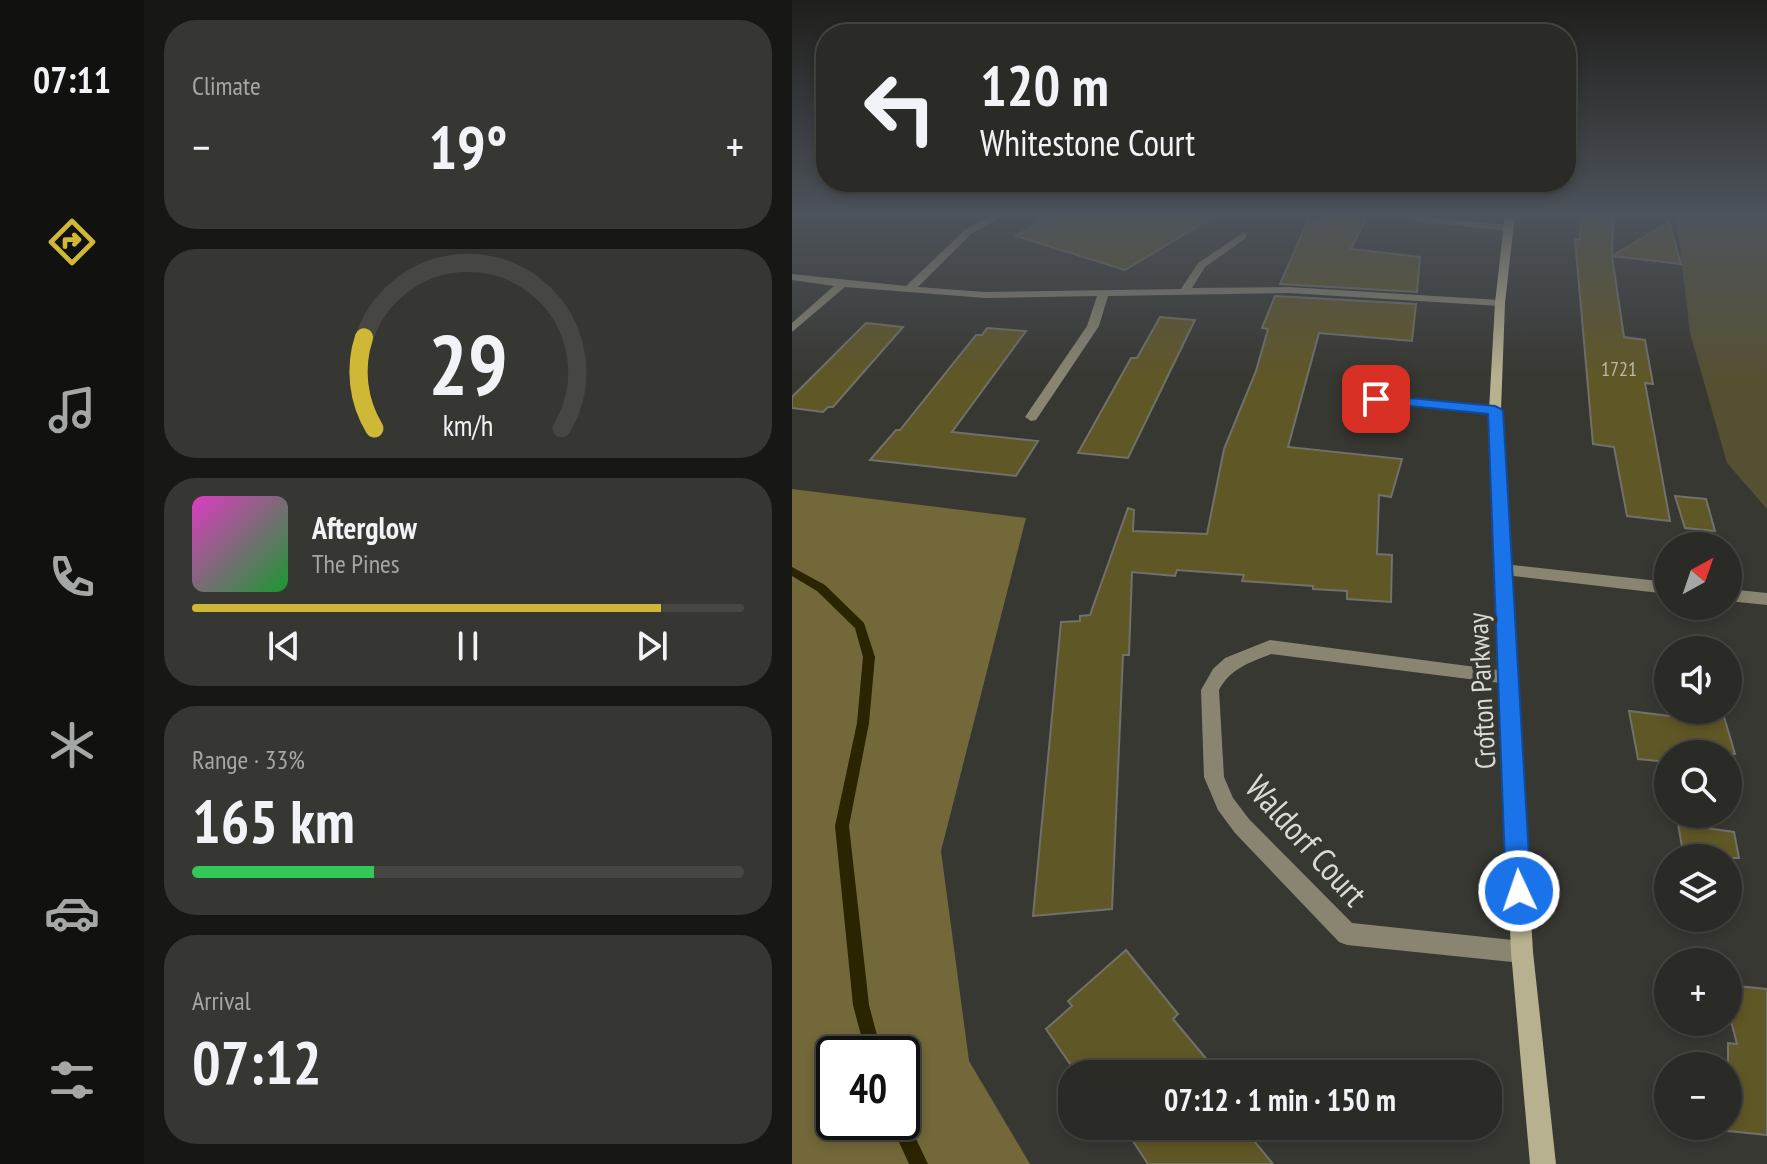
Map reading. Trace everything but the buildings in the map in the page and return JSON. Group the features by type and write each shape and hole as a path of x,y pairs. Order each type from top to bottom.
{"street":[{"path":"908,290 930,268"},
{"path":"1186,290 1190,276 1197,268"},
{"name":"Crofton Parkway","path":"1503,268 1495,410 1522,952 1543,1164"},
{"path":"792,277 908,290 1040,296 1186,290 1352,292 1500,303"},
{"path":"792,329 843,284"},
{"path":"1031,417 1093,326 1103,294"},
{"path":"1373,418 1380,378"},
{"path":"1376,399 1495,410"},
{"path":"1503,570 1654,586"},
{"path":"1742,596 1767,599"},
{"name":"Waldorf Court","path":"1508,677 1270,647 1252,653 1219,674 1210,690 1214,777 1225,804 1242,826 1347,934 1522,952"}],"shaded area":[{"path":"1682,268 1767,268 1767,509 1727,463 1690,333"},
{"path":"792,489 1026,518 941,851 969,1061 1030,1164 792,1164"}],"waterway":[{"path":"792,571 821,588 860,626 869,657 863,723 842,826 861,1005 869,1036"},
{"path":"908,1140 919,1164"}],"route":[{"path":"1376,399 1495,410 1519,891"}]}
